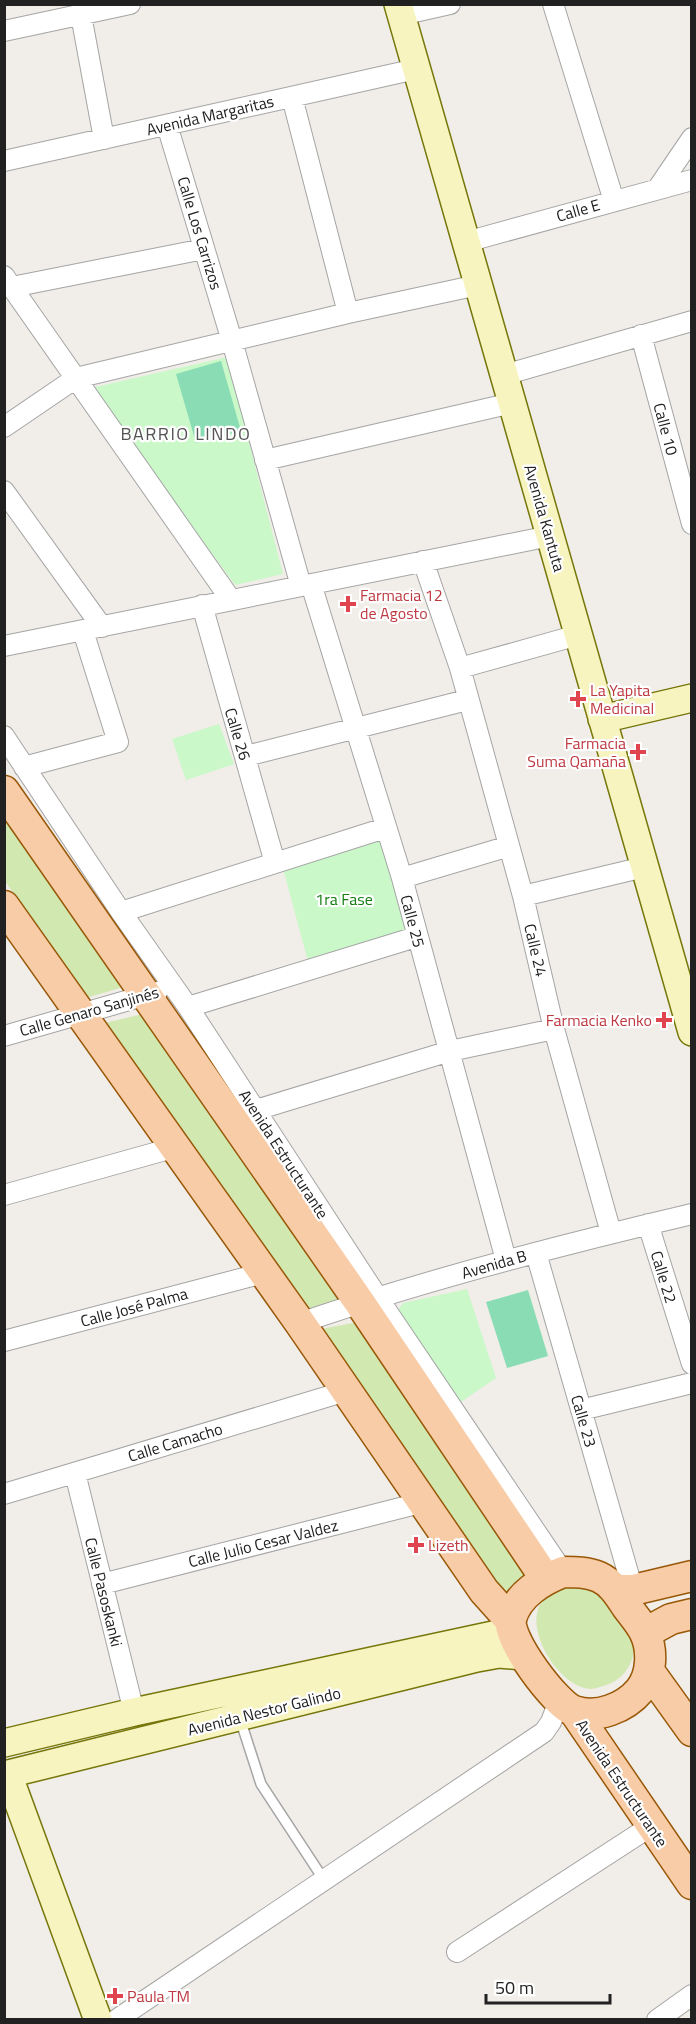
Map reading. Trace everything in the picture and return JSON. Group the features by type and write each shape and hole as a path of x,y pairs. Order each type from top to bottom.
{"main road":[{"name":"Avenida Estructurante","path":"4,790 160,990 554,1575"},
{"path":"4,906 300,1323 515,1636 567,1706 594,1713 613,1710 629,1701 642,1688 649,1671 651,1652 645,1633 624,1590 582,1572 554,1575 520,1601 515,1636"},
{"path":"624,1590 692,1576"},
{"path":"645,1633 671,1619 692,1614"},
{"path":"649,1671 692,1731"},
{"name":"Avenida Estructurante","path":"567,1706 692,1884"}],"street":[{"path":"4,31 129,4"},
{"path":"400,10 450,4"},
{"path":"553,4 614,201"},
{"name":"Avenida Kantuta","path":"400,10 692,1032"},
{"path":"81,15 104,139"},
{"name":"Avenida Margaritas","path":"4,161 416,69"},
{"path":"292,97 348,313"},
{"name":"Calle Los Carrizos","path":"167,125 265,460"},
{"path":"658,188 692,138"},
{"name":"Calle E","path":"466,242 692,180"},
{"path":"204,249 8,282 231,600"},
{"path":"4,427 76,378 348,313 478,285"},
{"path":"504,375 692,321"},
{"name":"Calle 10","path":"641,335 692,524"},
{"path":"265,460 512,403"},
{"name":"Calle 25","path":"265,460 402,878 416,937 450,1051 506,1260"},
{"path":"4,491 102,627"},
{"path":"4,646 550,536"},
{"name":"Calle 24","path":"423,561 460,668 523,896 554,1029 611,1233"},
{"name":"Calle 26","path":"202,605 275,863"},
{"path":"24,767 118,742 83,631"},
{"path":"460,668 578,635"},
{"path":"602,719 692,698"},
{"path":"246,756 467,700"},
{"name":"Avenida Estructurante","path":"4,736 121,912 160,990 188,1007 256,1110 369,1300"},
{"path":"121,912 385,828"},
{"path":"402,878 509,846"},
{"path":"523,896 644,867"},
{"path":"188,1007 416,937"},
{"name":"Calle Genaro Sanjinés","path":"4,1036 160,990"},
{"path":"256,1110 450,1051 554,1029"},
{"path":"4,1196 176,1147"},
{"name":"Avenida B","path":"300,1323 369,1300 506,1260 692,1214"},
{"name":"Calle 22","path":"648,1224 692,1364"},
{"name":"Calle 23","path":"536,1253 581,1410 624,1590"},
{"name":"Calle José Palma","path":"4,1341 263,1273"},
{"path":"581,1410 692,1383"},
{"name":"Calle Camacho","path":"4,1494 346,1391"},
{"name":"Calle Pasoskanki","path":"75,1473 134,1712"},
{"name":"Calle Julio Cesar Valdez","path":"102,1584 424,1502"},
{"name":"Avenida Nestor Galindo","path":"4,1743 134,1712 515,1636"},
{"name":"Avenida Nestor Galindo","path":"6,1771 499,1654 515,1636"},
{"path":"116,2019 544,1732 567,1706"},
{"path":"6,1771 98,2019"},
{"path":"456,1952 651,1826"},
{"path":"657,2019 692,1995"}],"lane":[{"path":"239,1717 261,1784 324,1880"}],"green space":[{"path":"227,357 283,574 235,585 91,388"},
{"path":"221,361 241,431 196,443 176,374"},
{"path":"219,724 234,764 186,780 172,739"},
{"path":"4,806 127,986 86,998 5,881"},
{"name":"1ra Fase","path":"378,835 409,929 309,965 282,865"},
{"path":"147,1013 343,1301 305,1311 105,1023"},
{"path":"467,1289 496,1378 458,1404 398,1310 403,1303"},
{"path":"528,1290 548,1356 507,1368 486,1302"},
{"path":"358,1322 528,1577 510,1605 316,1330"},
{"path":"564,1585 593,1588 619,1614 630,1629 634,1647 633,1656 625,1672 612,1683 592,1689 578,1686 556,1668 540,1641 537,1613 542,1601"}],"place":[{"name":"Farmacia 12 de Agosto","path":"348,604"},
{"name":"La Yapita Medicinal","path":"578,699"},
{"name":"Farmacia Suma Qamaña","path":"638,752"},
{"name":"Farmacia Kenko","path":"664,1020"},
{"name":"Lizeth","path":"416,1545"},
{"name":"Paula TM","path":"115,1996"}],"district":[{"name":"BARRIO LINDO","path":"186,434"}]}
